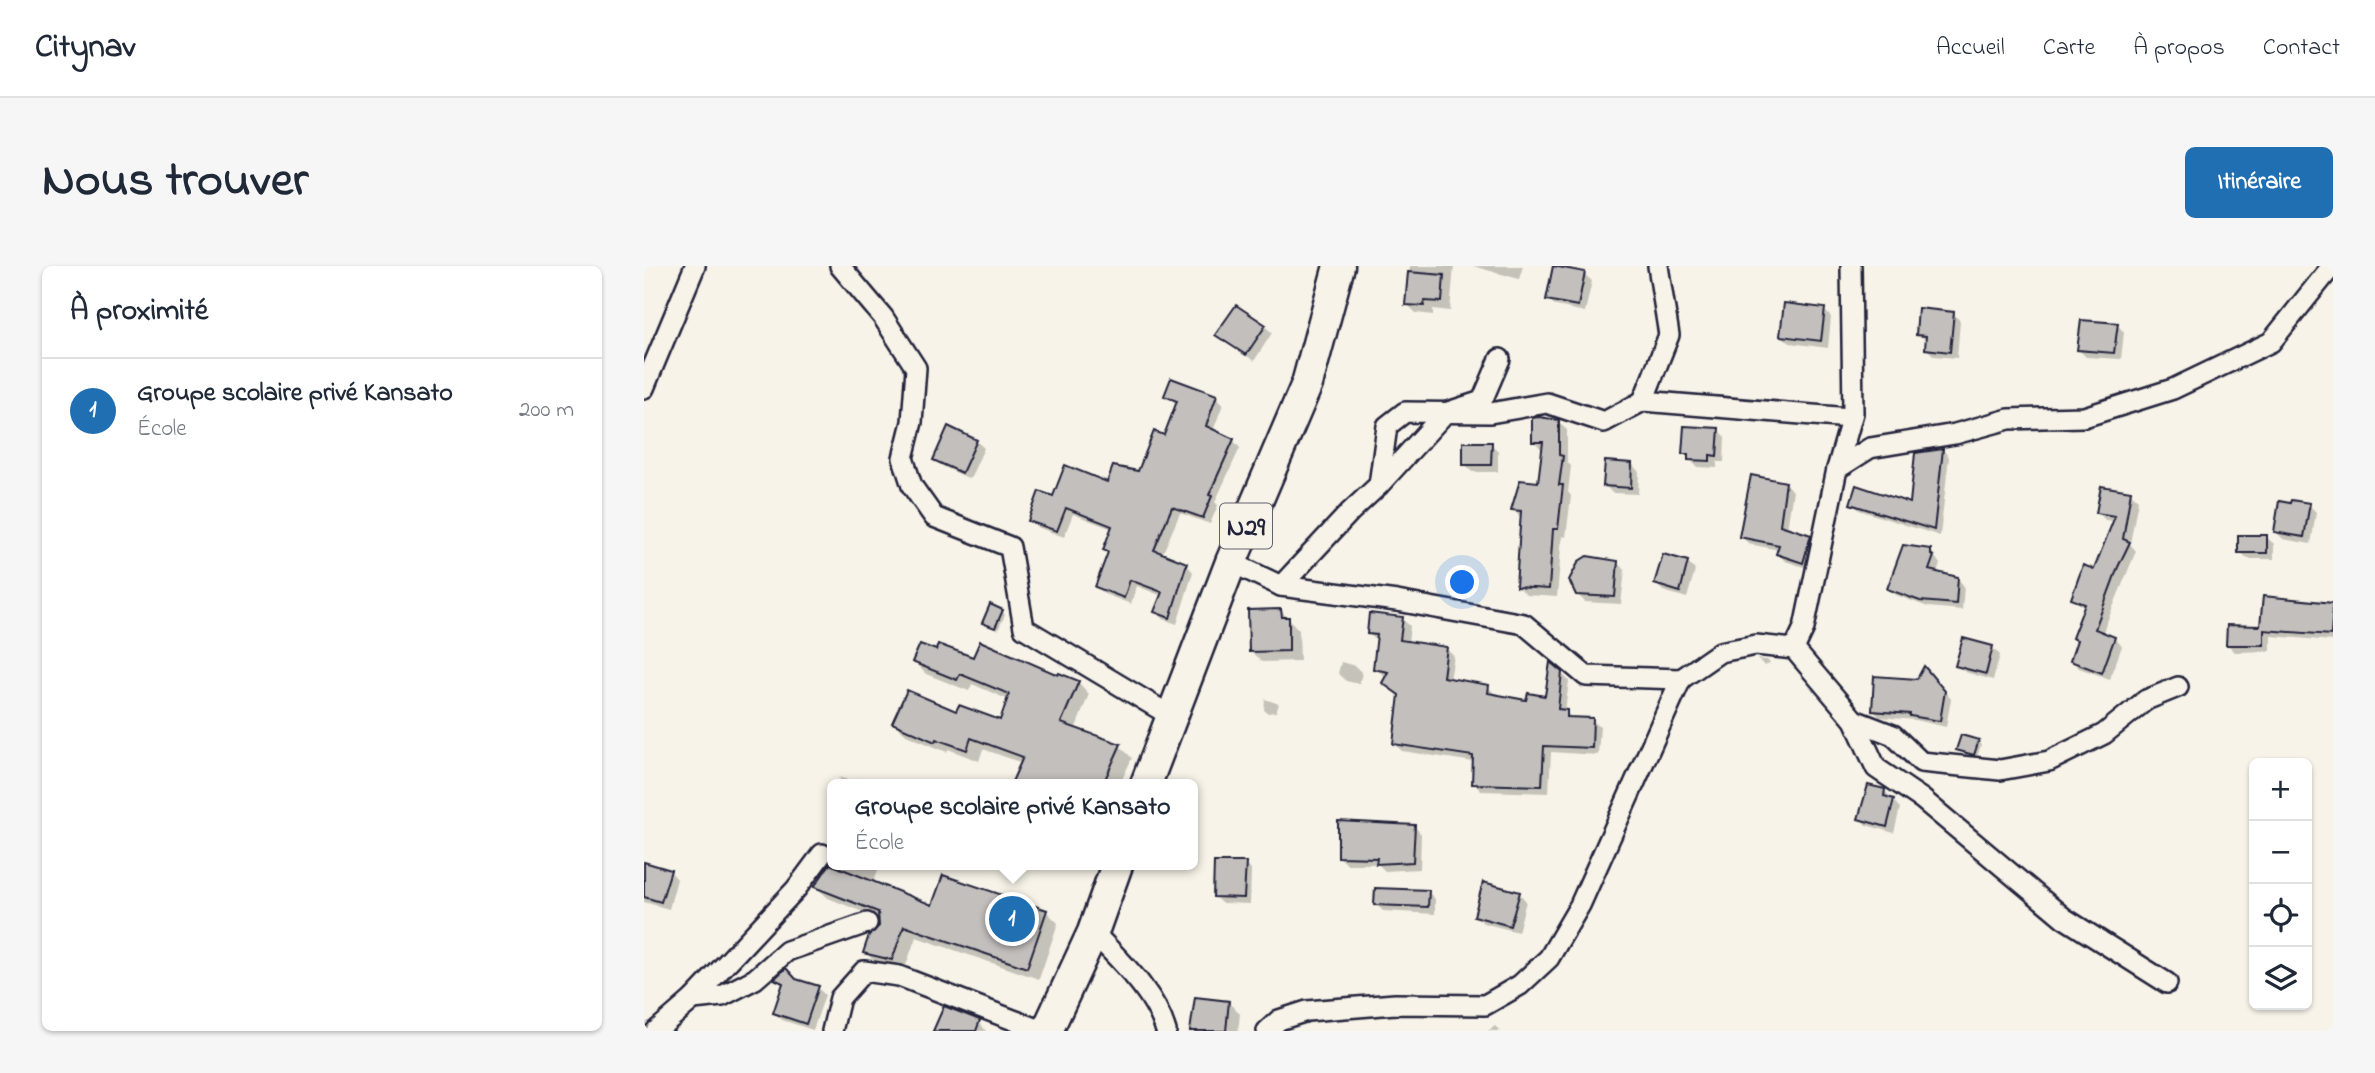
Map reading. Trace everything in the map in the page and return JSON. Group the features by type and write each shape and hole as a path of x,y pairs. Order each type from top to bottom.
{"main road":[{"name":"N29","path":"1148,779 1231,562 1307,384 1339,266"},
{"path":"1044,1031 1093,932 1115,870"}],"street":[{"path":"644,388 695,266"},
{"path":"840,266 883,317 916,368 912,422 903,458 912,486 925,506 934,517 1010,547 1024,628 1171,716"},
{"path":"1643,401 1669,335 1658,266"},
{"path":"1794,649 1804,628 1836,469 1853,414 1851,266"},
{"path":"1836,469 1870,448 1955,434 2009,419 2084,417 2173,390 2271,342 2332,266"},
{"path":"1281,586 1445,414 1482,401 1500,359"},
{"path":"1379,485 1387,426 1405,412 1490,414 1547,403 1604,422 1643,401 1850,418"},
{"path":"1231,562 1281,586 1397,601 1524,624 1586,676 1681,680"},
{"path":"1267,1031 1279,1020 1307,1011 1395,1004 1485,1005 1520,985 1549,958 1580,905 1681,680 1720,652 1756,645 1794,649 1854,720 1875,768 1922,799 2064,918 2168,983"},
{"path":"1854,720 1893,735 1921,762 2000,770 2049,761 2104,734 2146,700 2178,687"},
{"path":"656,1031 693,999 796,889 822,855"},
{"path":"693,999 722,996 755,979 787,951 867,923"},
{"path":"1093,932 1127,968 1154,1004 1166,1031"},
{"path":"832,1031 840,998 864,971 899,976 1044,1031"}],"building":[{"path":"1553,266 1585,272 1578,306 1546,300"},
{"path":"1408,272 1444,275 1442,302 1425,301 1424,306 1405,305"},
{"path":"1784,303 1825,308 1821,341 1780,336"},
{"path":"1236,305 1266,325 1246,355 1215,335"},
{"path":"1918,308 1954,312 1950,352 1925,349 1926,336 1916,335"},
{"path":"2081,320 2118,323 2114,353 2077,350"},
{"path":"1171,378 1217,395 1206,426 1234,439 1209,495 1212,496 1203,518 1172,507 1154,550 1187,563 1170,618 1154,612 1162,592 1130,580 1124,598 1095,587 1108,552 1103,550 1112,526 1066,508 1057,531 1028,521 1039,491 1053,496 1065,465 1107,482 1113,466 1138,471 1154,431 1164,435 1177,401 1164,396"},
{"path":"1532,418 1559,420 1559,455 1563,456 1559,485 1563,485 1558,529 1553,529 1549,589 1516,587 1521,511 1511,510 1520,480 1538,482 1543,442 1532,442"},
{"path":"948,426 977,440 962,473 933,460"},
{"path":"1684,426 1719,428 1717,456 1710,455 1710,461 1688,460 1688,454 1682,454"},
{"path":"1463,442 1492,442 1491,465 1463,465"},
{"path":"1943,449 1934,530 1850,504 1856,485 1910,503 1915,453"},
{"path":"1605,461 1632,463 1631,488 1603,486"},
{"path":"1751,475 1786,482 1780,525 1811,535 1803,563 1776,554 1779,545 1739,537"},
{"path":"2101,486 2131,491 2123,539 2130,542 2095,629 2115,637 2102,673 2070,661 2077,640 2072,638 2085,604 2071,599 2083,565 2094,569 2115,516 2096,513"},
{"path":"2291,500 2310,503 2304,537 2274,532 2279,501 2290,503"},
{"path":"2238,535 2267,535 2267,553 2238,553"},
{"path":"1903,545 1931,549 1931,555 1934,556 1929,570 1958,577 1956,604 1920,601 1887,589"},
{"path":"1663,554 1688,561 1680,592 1654,584"},
{"path":"1587,556 1618,561 1615,597 1576,595 1569,580 1579,561"},
{"path":"2263,596 2333,603 2331,635 2264,630 2264,645 2226,645 2227,625 2260,626"},
{"path":"990,604 1003,610 995,628 982,623"},
{"path":"1281,609 1282,617 1289,617 1289,651 1249,652 1248,610"},
{"path":"1369,613 1403,617 1400,640 1447,647 1443,677 1489,685 1488,693 1526,700 1528,693 1545,696 1550,662 1562,672 1558,709 1567,710 1567,717 1593,718 1592,748 1544,746 1542,786 1472,784 1473,756 1393,744 1399,695 1382,683 1388,672 1373,669 1377,635 1367,634"},
{"path":"1963,638 1993,646 1986,674 1955,666"},
{"path":"980,641 1058,675 1059,673 1079,681 1061,723 1121,744 1105,779 1013,779 1023,757 971,738 967,750 936,739 935,742 892,723 907,690 956,711 959,705 1000,720 1009,694 960,674 957,680 912,662 920,644 936,650 938,644 973,657"},
{"path":"1924,666 1945,691 1940,721 1910,714 1872,711 1874,676 1917,679"},
{"path":"1961,735 1979,740 1974,755 1956,750"},
{"path":"1868,785 1885,789 1884,796 1894,799 1887,827 1858,819"},
{"path":"1338,821 1415,825 1413,862 1376,864 1377,858 1338,857"},
{"path":"644,862 671,870 661,902 644,897"},
{"path":"1214,862 1246,862 1244,898 1213,897"},
{"path":"827,868 845,870 932,905 943,875 1047,910 1027,968 904,926 892,960 863,953 869,935 879,926 878,912 814,887"},
{"path":"1483,882 1520,892 1510,926 1474,916"},
{"path":"1375,888 1429,890 1428,907 1374,905"},
{"path":"786,968 796,979 819,986 806,1024 773,1013 783,983 774,979"},
{"path":"1195,997 1229,1001 1226,1031 1190,1031"},
{"path":"944,1006 980,1020 976,1031 933,1031"}],"place":[{"name":"Groupe scolaire privé Kansato","path":"1012,919"}]}
